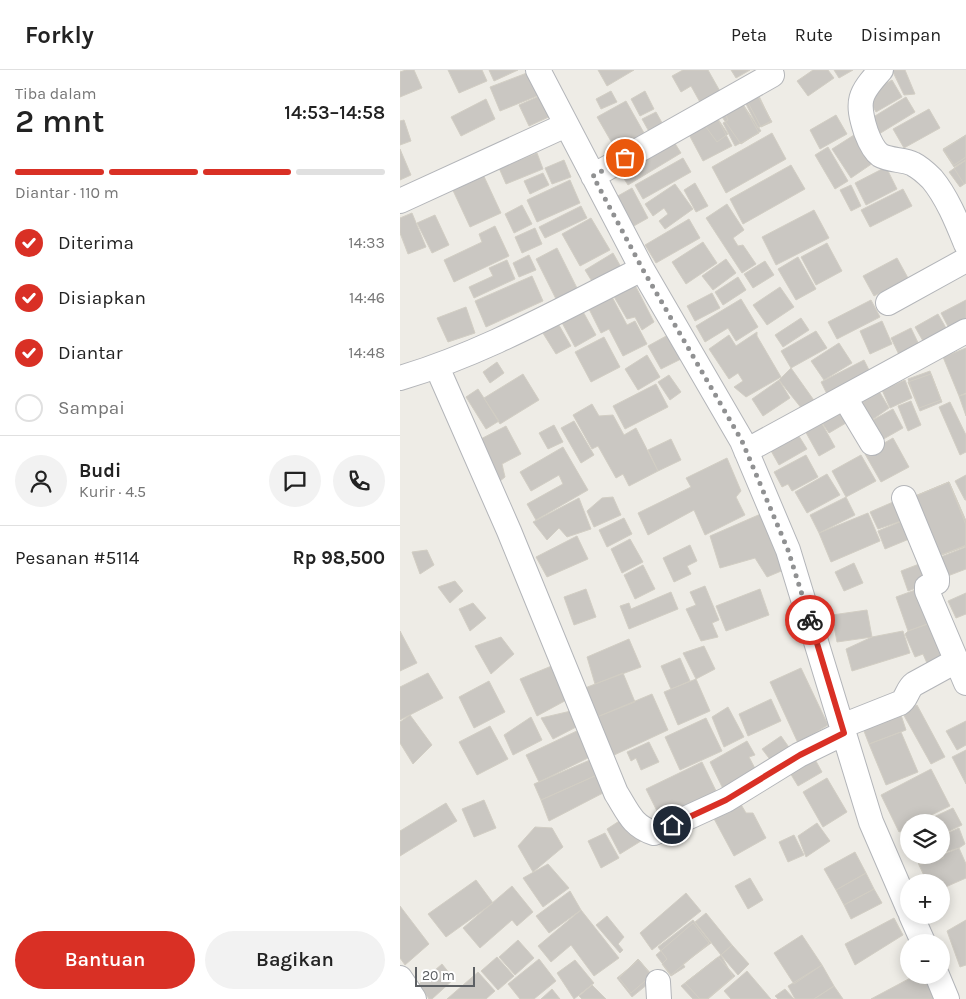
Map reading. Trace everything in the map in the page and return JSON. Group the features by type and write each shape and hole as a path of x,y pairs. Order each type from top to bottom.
{"street":[{"path":"881,70 863,93 860,104 862,120 869,141 880,154 897,161 913,164 931,178 960,215 966,244"},
{"path":"540,71 566,125 642,268 742,441 788,550 870,822 900,890"},
{"path":"593,176 772,75"},
{"path":"400,200 566,125"},
{"path":"888,303 966,260"},
{"path":"400,378 437,367 471,353 642,268"},
{"path":"746,452 966,331"},
{"path":"437,367 509,531 616,793 634,822 642,829 654,833 726,800 843,730 900,703 914,684 956,661"},
{"path":"845,398 872,443"},
{"path":"904,498 937,579 935,583 927,587 927,591 966,683"},
{"path":"400,978 414,999"},
{"path":"941,984 948,999"}],"building":[{"path":"414,70 422,88 400,97 400,72"},
{"path":"448,70 482,70 487,81 459,93"},
{"path":"489,70 518,70 494,81"},
{"path":"598,70 634,70 607,86"},
{"path":"683,70 708,70 721,93 701,104 691,86 681,92 672,76"},
{"path":"731,70 750,70 736,78"},
{"path":"813,70 828,70 834,78 808,96 797,81"},
{"path":"834,70 853,70 839,78"},
{"path":"892,70 905,70 915,94 904,95"},
{"path":"532,71 542,94 500,111 490,87"},
{"path":"892,80 902,97 876,112 866,95"},
{"path":"611,91 617,102 601,109 596,99"},
{"path":"645,91 654,109 640,116 631,99"},
{"path":"756,93 772,122 761,127 746,99"},
{"path":"544,94 553,115 529,126 519,105"},
{"path":"758,94 771,121 758,128 744,100"},
{"path":"906,97 915,112 879,134 870,119"},
{"path":"486,99 495,119 461,136 451,117"},
{"path":"626,101 648,140 619,155 597,117"},
{"path":"741,101 759,133 735,146 723,123 728,120 724,111"},
{"path":"742,103 761,131 741,144 722,117"},
{"path":"929,109 940,128 904,148 893,129"},
{"path":"656,112 666,130 652,137 642,119"},
{"path":"715,114 732,146 703,161 686,129"},
{"path":"836,115 847,134 820,149 810,130"},
{"path":"718,119 728,134 717,142 706,127"},
{"path":"404,120 411,141 400,145 400,121"},
{"path":"772,133 786,159 726,193 712,167"},
{"path":"669,134 681,153 628,185 616,166"},
{"path":"854,135 873,163 851,178 832,149"},
{"path":"966,135 966,160 954,167 943,150"},
{"path":"966,135 966,157 954,165 943,149"},
{"path":"828,147 848,181 835,189 815,155"},
{"path":"400,149 411,175 400,180"},
{"path":"537,153 543,169 506,184 499,168"},
{"path":"683,158 691,172 643,199 635,185"},
{"path":"564,160 571,177 552,184 545,168"},
{"path":"966,160 966,183 960,187 949,172"},
{"path":"966,160 966,182 964,184 954,168"},
{"path":"791,165 805,189 743,224 730,199"},
{"path":"886,167 897,189 866,205 855,183"},
{"path":"481,170 501,213 470,227 450,184"},
{"path":"543,173 549,185 530,194 524,181"},
{"path":"570,180 580,203 537,222 527,200"},
{"path":"695,183 708,206 696,212 684,190"},
{"path":"675,184 693,209 665,229 659,221 668,214 664,208 653,216 645,204"},
{"path":"851,185 861,206 851,211 840,190"},
{"path":"632,188 648,218 632,227 616,197"},
{"path":"903,189 912,206 870,227 861,210"},
{"path":"727,204 744,230 733,238 738,246 743,245 756,264 742,273 706,218"},
{"path":"522,205 532,224 514,233 505,214"},
{"path":"581,206 587,218 545,238 539,227"},
{"path":"814,210 829,238 776,265 762,237"},
{"path":"412,213 426,247 408,254 400,233 400,218"},
{"path":"435,215 449,245 432,253 417,223"},
{"path":"591,218 610,250 580,266 562,234"},
{"path":"689,219 700,238 656,263 645,245"},
{"path":"495,226 509,256 454,282 444,260 482,242 479,234"},
{"path":"535,228 542,244 522,253 515,237"},
{"path":"703,242 717,263 686,284 672,262"},
{"path":"827,243 842,271 816,285 801,257"},
{"path":"557,248 578,290 557,301 536,259"},
{"path":"613,253 621,267 593,283 585,270"},
{"path":"529,255 536,270 519,277 513,263"},
{"path":"798,257 816,289 796,300 778,269"},
{"path":"897,258 908,278 874,296 863,276"},
{"path":"726,259 736,273 713,290 702,276"},
{"path":"507,260 515,279 474,298 469,287 493,276 489,268"},
{"path":"765,261 774,275 753,288 744,274"},
{"path":"532,276 543,301 486,327 475,301"},
{"path":"738,277 746,290 723,305 715,292"},
{"path":"635,285 654,322 642,330 635,317 627,319 613,295"},
{"path":"780,287 794,307 767,325 753,305"},
{"path":"610,293 627,325 635,321 647,344 623,356 609,329 601,333 587,305"},
{"path":"712,293 720,308 695,321 687,306"},
{"path":"741,299 758,327 736,341 728,328 705,342 696,326"},
{"path":"871,300 880,317 837,339 828,322"},
{"path":"966,300 966,327 952,334 941,313"},
{"path":"466,307 475,333 448,342 437,318"},
{"path":"581,308 596,335 575,347 560,319"},
{"path":"938,314 950,335 927,348 915,327"},
{"path":"801,318 809,330 783,347 775,335"},
{"path":"556,320 571,346 556,354 541,330"},
{"path":"882,321 892,344 870,354 860,331"},
{"path":"911,328 922,351 902,361 891,338"},
{"path":"816,331 827,348 791,368 781,351"},
{"path":"757,332 757,336 781,377 746,397 734,387 743,381 738,373 729,379 709,349 729,335 736,346"},
{"path":"668,335 681,359 661,369 648,346"},
{"path":"604,337 620,367 591,382 575,352"},
{"path":"839,343 852,363 824,380 811,361"},
{"path":"966,348 966,393 959,396 943,357"},
{"path":"647,355 660,377 638,390 625,369"},
{"path":"864,360 873,378 830,400 821,382"},
{"path":"497,362 504,373 490,383 483,372"},
{"path":"791,368 818,406 806,414 779,380"},
{"path":"930,371 941,400 919,408 908,379"},
{"path":"523,374 539,400 500,424 484,398"},
{"path":"931,374 942,402 920,411 908,382"},
{"path":"669,375 681,392 670,400 658,382"},
{"path":"779,380 790,398 763,416 752,399"},
{"path":"905,380 912,398 890,408 882,390"},
{"path":"656,384 668,407 625,429 613,406"},
{"path":"876,386 889,408 869,422 854,400"},
{"path":"478,389 499,421 486,429 466,397"},
{"path":"966,394 966,416 959,396"},
{"path":"911,401 921,425 908,431 898,406"},
{"path":"950,402 966,435 966,452 960,455 939,407"},
{"path":"592,404 599,416 613,415 624,435 636,428 658,471 629,486 623,474 616,478 598,446 592,449 573,415"},
{"path":"842,406 851,420 829,433 820,420"},
{"path":"893,409 903,428 880,441 869,422"},
{"path":"820,420 835,447 819,456 804,429"},
{"path":"574,421 594,455 581,463 561,428"},
{"path":"554,425 563,442 548,449 539,433"},
{"path":"506,426 521,454 502,464 505,477 495,485 473,443"},
{"path":"797,433 807,449 779,465 770,449"},
{"path":"893,438 909,467 881,482 865,454"},
{"path":"671,439 681,460 658,471 648,450"},
{"path":"563,447 588,490 536,520 527,504 563,484 559,475 531,491 520,472"},
{"path":"806,455 818,477 792,491 788,484 782,487 774,472"},
{"path":"861,455 876,481 846,497 832,471"},
{"path":"727,458 741,491 736,497 745,515 705,535 694,510 648,535 638,513 691,487 686,478"},
{"path":"827,474 840,495 807,513 795,492"},
{"path":"966,475 966,500 965,500 955,481"},
{"path":"949,482 966,521 966,546 937,556 913,497"},
{"path":"949,482 966,525 966,546 939,556 913,497"},
{"path":"949,482 966,521 966,545 939,556 913,497"},
{"path":"613,497 621,515 594,527 587,511 602,498"},
{"path":"846,497 855,515 819,533 810,515"},
{"path":"579,498 591,529 567,537 559,528 547,540 533,522"},
{"path":"900,499 907,519 878,529 870,512"},
{"path":"763,513 786,569 767,577 755,558 720,568 710,536"},
{"path":"868,513 880,541 831,562 819,533"},
{"path":"624,518 632,534 607,547 599,530"},
{"path":"907,519 914,537 885,549 878,531"},
{"path":"577,536 588,559 547,577 536,557"},
{"path":"630,539 643,562 622,573 611,549"},
{"path":"690,545 697,561 687,566 691,574 674,582 663,558"},
{"path":"966,547 966,569 945,577 938,558"},
{"path":"427,550 434,565 420,574 412,552"},
{"path":"927,561 935,581 908,591 901,571"},
{"path":"854,563 863,583 844,591 835,572"},
{"path":"643,565 655,589 635,599 624,575"},
{"path":"455,581 463,591 450,603 438,587"},
{"path":"705,586 719,620 712,623 718,637 701,641 686,609 696,605 690,592"},
{"path":"586,589 596,617 574,625 564,597"},
{"path":"760,589 769,615 726,631 716,606"},
{"path":"918,589 931,623 908,631 896,597"},
{"path":"671,592 678,609 629,629 620,606 629,603 631,609"},
{"path":"966,593 966,614 956,618 948,601"},
{"path":"473,603 486,618 470,631 459,609"},
{"path":"867,610 872,637 837,642 832,615"},
{"path":"935,621 951,662 930,670 923,654 915,657 905,634 908,631"},
{"path":"400,631 417,663 400,671"},
{"path":"903,631 910,653 852,671 846,649 872,637"},
{"path":"501,637 514,654 491,674 475,646"},
{"path":"629,639 641,667 595,684 587,657"},
{"path":"704,646 715,669 696,679 683,653"},
{"path":"680,658 690,681 671,689 661,666"},
{"path":"554,665 572,697 537,716 520,679"},
{"path":"801,668 828,725 798,743 770,682"},
{"path":"428,673 443,698 400,720 400,687"},
{"path":"623,673 635,702 597,717 585,688"},
{"path":"696,679 710,711 678,725 664,692"},
{"path":"489,681 505,712 474,728 459,697"},
{"path":"652,694 668,730 612,756 597,717"},
{"path":"771,699 781,721 748,736 739,714"},
{"path":"917,705 945,757 931,764 902,712"},
{"path":"728,707 744,737 724,747 712,717"},
{"path":"571,711 580,725 553,739 541,718"},
{"path":"900,712 906,730 869,744 862,726"},
{"path":"410,715 432,745 413,764 400,743 400,722"},
{"path":"531,717 542,740 513,755 504,735"},
{"path":"706,718 722,751 680,770 665,737"},
{"path":"966,721 966,745 957,750 946,731"},
{"path":"490,726 508,759 477,775 459,742"},
{"path":"581,729 594,755 539,782 526,755"},
{"path":"901,732 918,772 886,785 869,744"},
{"path":"781,736 793,753 775,766 762,749"},
{"path":"747,741 755,755 749,757 759,776 726,795 710,762"},
{"path":"649,742 659,762 641,770 636,758 631,761 627,752"},
{"path":"966,750 966,784 952,757"},
{"path":"812,754 822,772 798,786 787,768"},
{"path":"590,760 597,775 541,800 534,784"},
{"path":"702,762 718,795 672,818 668,810 659,815 646,789"},
{"path":"931,769 950,806 934,814 900,814 899,832 881,795"},
{"path":"597,775 603,793 549,821 541,800"},
{"path":"827,778 847,812 823,827 803,792"},
{"path":"484,800 496,828 474,837 462,809"},
{"path":"739,801 746,813 753,813 766,838 734,856 712,815"},
{"path":"446,803 457,821 400,856 400,831"},
{"path":"953,808 962,825 950,831 950,814 940,814"},
{"path":"627,816 641,841 620,854 607,829"},
{"path":"817,823 830,841 806,857 798,836"},
{"path":"535,827 552,828 563,847 533,872 518,846"},
{"path":"959,828 965,844 950,851 950,832"},
{"path":"605,833 619,858 601,868 588,841"},
{"path":"794,835 804,855 788,862 779,842"},
{"path":"959,848 966,864 966,878 950,885 950,874 923,874 919,865 950,864 950,852"},
{"path":"855,852 866,873 836,890 824,869"},
{"path":"548,864 569,888 543,907 523,878"},
{"path":"866,873 874,889 844,905 836,890"},
{"path":"750,878 763,900 748,909 735,886"},
{"path":"476,880 493,903 446,937 428,914"},
{"path":"512,886 533,912 517,926 512,920 480,948 463,928"},
{"path":"874,889 882,903 851,919 844,905"},
{"path":"570,891 581,910 549,933 536,916"},
{"path":"686,893 701,911 652,950 640,933"},
{"path":"400,906 429,944 405,965 400,958"},
{"path":"581,910 619,958 594,976 571,945 551,962 538,946"},
{"path":"706,913 732,945 721,955 695,922"},
{"path":"607,916 624,937 618,944 623,950 620,953 596,925"},
{"path":"894,918 902,934 855,965 845,944"},
{"path":"693,920 711,943 683,964 685,967 671,976 662,964 667,959 658,947"},
{"path":"966,920 966,965 960,967 950,939 950,934 947,931"},
{"path":"693,923 709,943 671,975 656,955"},
{"path":"802,935 822,965 794,984 774,953"},
{"path":"518,940 534,958 515,975 499,957"},
{"path":"732,945 749,964 738,975 721,955"},
{"path":"721,955 733,977 707,999 693,999 681,986"},
{"path":"497,957 514,976 498,990 481,971"},
{"path":"718,957 735,976 708,999 700,999 685,983"},
{"path":"539,959 556,981 534,999 520,999 508,984"},
{"path":"638,959 652,975 631,993 619,978"},
{"path":"575,960 594,983 574,999 557,973"},
{"path":"639,960 654,979 632,997 617,978"},
{"path":"442,964 454,979 432,999 429,999 419,984"},
{"path":"822,965 834,986 814,999 795,999 788,986"},
{"path":"747,971 771,999 731,999 724,991"},
{"path":"478,972 495,991 486,999 447,999"},
{"path":"900,984 931,984 937,999 871,999"},
{"path":"592,985 606,999 582,999 579,996"},
{"path":"834,986 843,999 814,999"},
{"path":"552,989 560,999 541,999"},
{"path":"785,989 794,999 778,999 775,996"}],"way so far":[{"path":"625,158 593,176 642,268 742,441 788,550 810,620"}],"route":[{"path":"672,825 738,794 777,768 844,733 810,620"}]}
